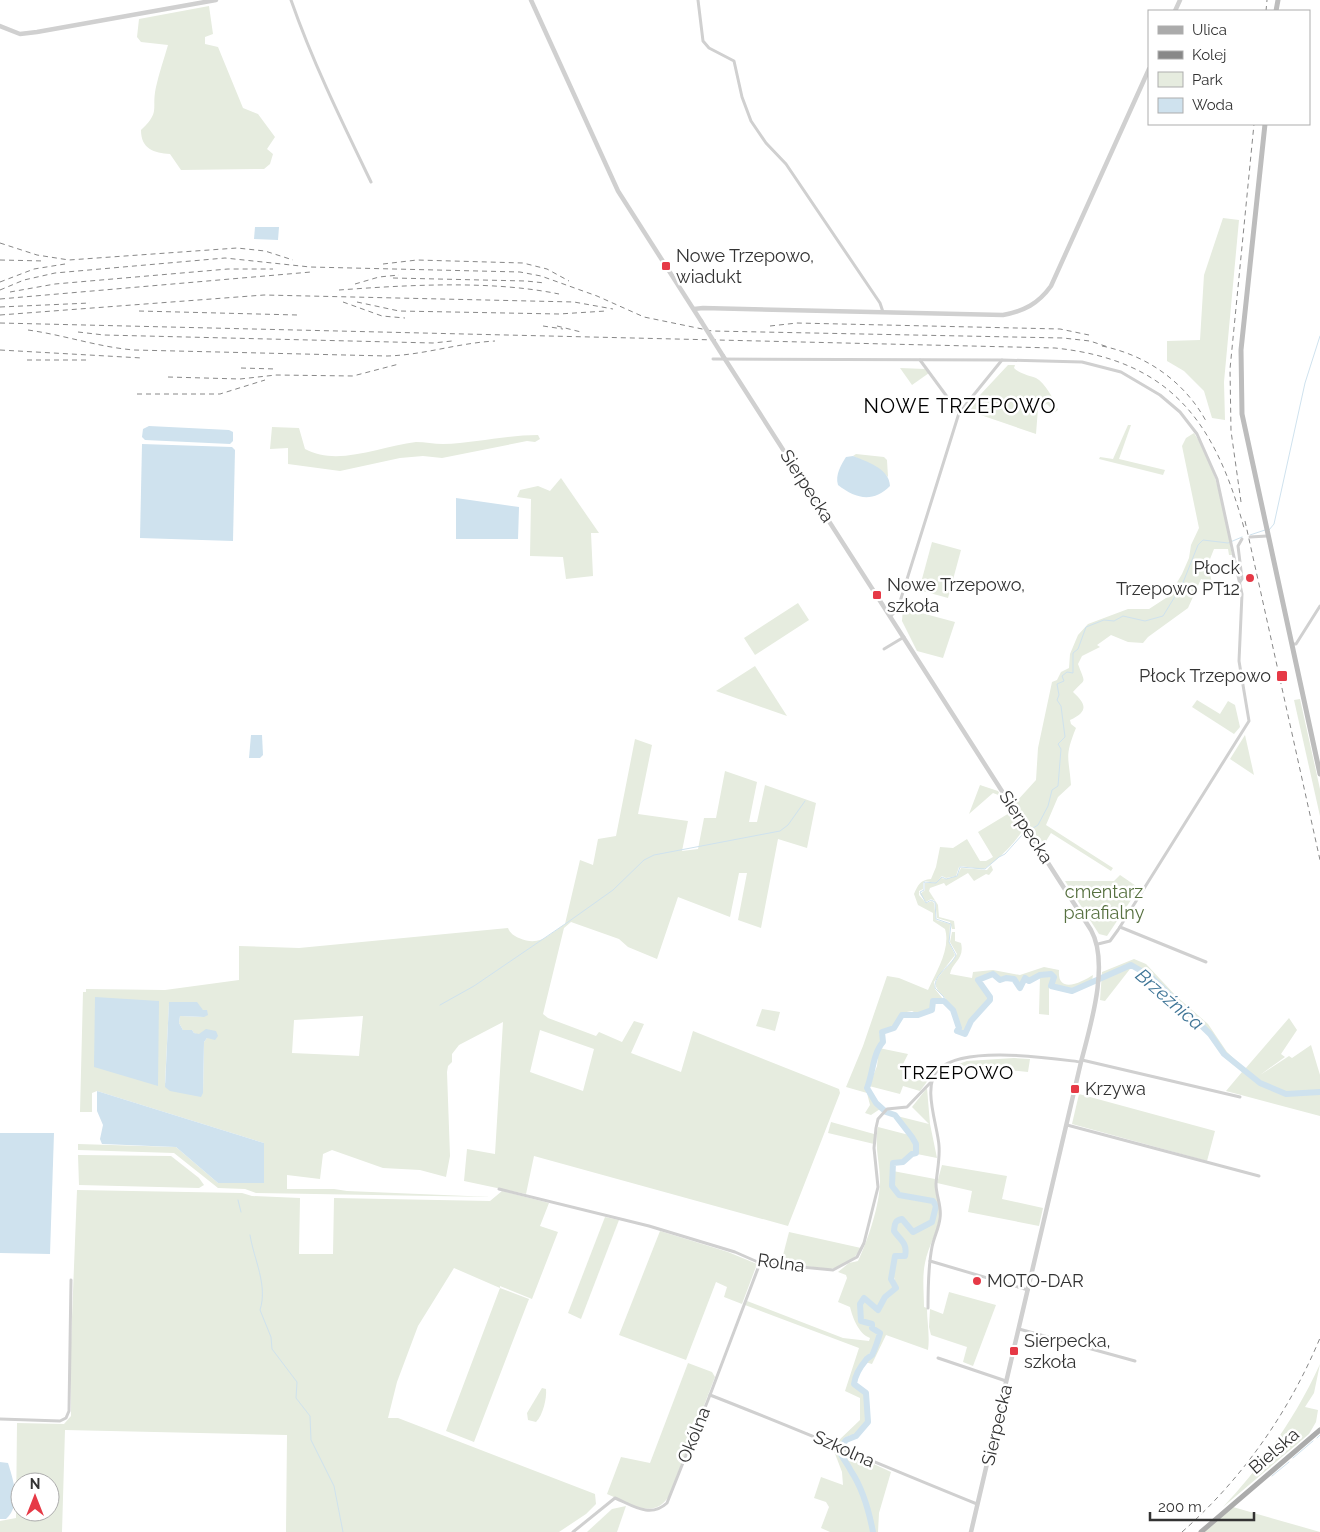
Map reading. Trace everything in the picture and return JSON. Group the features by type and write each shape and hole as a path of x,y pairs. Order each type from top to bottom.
{"main road":[{"path":"1265,125 1242,338 1240,378 1245,432 1320,774"},
{"name":"Bielska","path":"1201,1532 1320,1430"}],"street":[{"path":"0,26 20,34 37,32 216,0"},
{"path":"291,0 303,35 340,123 371,182"},
{"name":"Sierpecka","path":"531,0 618,191 1027,829 1098,944 1097,988 1093,1020 1081,1061 971,1532"},
{"path":"698,0 703,42 709,48 734,61 742,96 751,121 766,143 786,164 880,303 883,312"},
{"path":"694,309 1003,315 1026,309 1044,296 1051,286 1148,72"},
{"path":"713,358 1073,361 1099,365 1130,376 1160,394 1186,419 1203,443 1216,479 1240,582 1242,602 1239,661 1249,721 1120,927 1110,941 1098,944"},
{"path":"920,360 959,413"},
{"path":"891,616 898,608 959,413 1002,360"},
{"path":"1250,537 1267,535"},
{"path":"1240,582 1242,578 1238,544 1242,539"},
{"path":"1291,644 1296,644 1320,606"},
{"path":"884,649 904,637"},
{"path":"1120,927 1206,962"},
{"path":"928,1308 930,1261 941,1213 936,1184 939,1144 932,1108 932,1081 937,1070 943,1066 977,1057 1030,1055 1081,1061 1240,1097"},
{"name":"Rolna","path":"499,1189 649,1226 734,1252 760,1263 833,1270 857,1257 864,1243 877,1193 876,1128 885,1111 908,1107 932,1081"},
{"path":"1067,1125 1259,1176"},
{"path":"930,1261 1028,1290"},
{"name":"Okólna","path":"573,1532 595,1517 613,1499 628,1506 653,1511 660,1509 667,1503 760,1263"},
{"path":"0,1419 60,1420 66,1418 69,1411 71,1280"},
{"path":"1019,1329 1135,1361"},
{"path":"938,1358 1007,1382"},
{"name":"Szkolna","path":"710,1395 978,1504"}],"green space":[{"path":"209,6 213,34 205,37 205,44 218,47 243,108 258,114 275,137 267,149 273,154 270,164 264,169 181,170 170,154 154,151 143,142 141,130 153,114 156,87 168,45 141,42 137,37 139,19"},
{"path":"1223,218 1239,220 1224,382 1225,420 1212,418 1204,391 1184,371 1167,361 1167,341 1200,340 1204,275"},
{"path":"1008,365 1015,365 1014,368 1019,372 1039,380 1049,392 1058,410 1055,412 1047,404 1038,408 1036,434 966,410"},
{"path":"900,368 925,369 929,373 912,385"},
{"path":"1128,425 1131,425 1119,459 1165,470 1163,475 1099,459 1100,457 1113,459"},
{"path":"272,427 299,428 305,449 331,456 359,454 416,442 440,444 538,435 540,439 535,442 527,441 442,458 423,456 400,458 340,471 288,464 288,448 270,449"},
{"path":"1194,433 1209,460 1219,491 1232,555 1229,555 1228,549 1214,549 1208,564 1212,583 1201,579 1188,608 1148,637 1143,643 1128,642 1111,635 1097,645 1100,647 1082,656 1078,664 1083,681 1073,692 1081,700 1084,707 1080,714 1070,720 1071,724 1076,728 1069,751 1071,785 1058,797 1046,825 1113,868 1111,871 1051,833 1043,846 1015,803 1036,780 1038,748 1052,682 1057,680 1061,672 1069,668 1070,654 1078,635 1088,624 1128,609 1149,609 1169,596 1182,574 1189,558 1191,545 1199,528 1182,446 1186,438"},
{"path":"856,454 884,457 887,460 888,477 880,470 853,456"},
{"path":"561,478 599,533 591,533 593,576 566,579 563,557 530,556 531,499 517,497 520,490 538,486 550,491"},
{"path":"932,542 961,550 948,598 919,590"},
{"path":"798,603 809,620 755,655 744,638"},
{"path":"903,608 955,622 943,658 917,651 902,621"},
{"path":"755,666 787,716 716,691"},
{"path":"1300,699 1320,789 1320,816 1294,700"},
{"path":"1197,700 1220,714 1228,701 1235,705 1240,727 1234,734 1192,707"},
{"path":"1245,735 1254,775 1230,759"},
{"path":"635,739 652,745 638,814 688,821 682,851 698,849 704,818 716,818 725,771 757,782 749,822 757,822 765,785 816,803 807,848 778,839 761,928 738,920 747,873 739,873 730,917 678,897 657,959 628,947 619,939 571,922 564,928 543,1014 548,1018 596,1036 599,1032 622,1042 634,1021 644,1024 631,1053 681,1072 693,1031 839,1089 840,1093 788,1226 534,1156 526,1194 464,1181 467,1149 495,1154 503,1022 459,1045 452,1054 452,1062 448,1066 447,1072 450,1156 446,1177 420,1170 383,1168 332,1150 323,1154 320,1179 287,1175 287,1189 334,1189 492,1197 256,1193 245,1189 218,1188 174,1153 78,1150 78,1144 176,1147 218,1183 264,1183 264,1143 97,1091 92,1093 92,1112 80,1112 83,992 86,992 86,989 165,990 239,980 239,946 299,948 508,928 512,934 519,938 533,941 544,939 565,924 580,860 593,865 598,839 616,836","holes":["169,1003 203,1010 204,1017 180,1016 179,1023 183,1030 192,1030 199,1035 203,1032 207,1038 204,1042 203,1093 165,1083","363,1016 359,1056 292,1053 294,1020","540,1030 594,1049 583,1091 530,1072"]},
{"path":"980,785 998,791 1001,796 993,793 969,814"},
{"path":"1011,812 1022,831 1000,857 984,869 959,867 956,876 946,878 942,876 936,883 925,881 923,889 919,891 919,895 926,903 932,901 934,903 936,920 950,924 949,942 955,955 934,982 935,989 943,999 933,1000 931,1009 918,1014 912,1011 901,1013 893,1028 879,1032 882,1042 876,1052 871,1076 866,1087 880,1109 871,1115 865,1113 870,1105 867,1093 846,1087 863,1046 887,976 899,978 928,990 946,944 945,929 933,921 933,913 918,905 914,894 915,891 922,882 927,880 931,879 936,867 940,847 953,848 967,839 980,861 986,861 993,857 978,832"},
{"path":"991,865 993,870 989,875 986,874 974,881 968,873 946,886 944,883 930,888 929,891 938,905 939,917 954,921 955,929 952,929 950,922 937,918 935,901 931,899 926,902 920,894 925,890 925,883 936,883 941,878 946,879 957,876 961,868 987,870"},
{"name":"cmentarz parafialny","path":"1120,875 1139,888 1107,936 1099,934 1065,881 1114,881"},
{"path":"952,932 955,932 955,941 961,943 962,948 960,957 950,974 972,978 973,972 993,970 1020,975 1044,967 1059,970 1059,978 1066,984 1083,981 1093,975 1092,981 1072,990 1051,985 1054,977 1052,974 1040,974 1028,981 1025,977 1019,987 1014,979 1006,977 1000,979 993,973 981,976 977,980 989,999 970,1021 965,1032 960,1033 953,1011 936,985 939,976 957,954 950,942"},
{"path":"1134,959 1146,964 1176,996 1208,1024 1227,1052 1245,1069 1289,1018 1297,1030 1281,1054 1285,1057 1260,1075 1289,1056 1292,1058 1311,1045 1320,1075 1320,1116 1226,1091 1242,1072 1226,1057 1208,1034 1135,969 1130,969 1105,1001 1100,1000 1102,972"},
{"path":"1040,976 1053,977 1049,985 1049,1015 1039,1014"},
{"path":"762,1009 780,1012 775,1031 756,1026"},
{"path":"879,1048 908,1054 901,1068 908,1078 913,1081 929,1079 920,1091 903,1086 900,1094 869,1086 877,1066"},
{"path":"1014,1058 1030,1059 1028,1072 956,1065 967,1061"},
{"path":"927,1088 930,1124 937,1158 917,1154 917,1144 897,1116 929,1124 912,1107"},
{"path":"1079,1094 1215,1131 1207,1161 1072,1124"},
{"path":"831,1122 874,1134 874,1144 828,1133"},
{"path":"878,1127 909,1135 915,1145 915,1153 911,1153 903,1161 892,1162 891,1185 893,1190 908,1199 932,1202 935,1210 931,1222 913,1232 902,1219 893,1224 895,1234 904,1246 904,1255 894,1255 890,1279 895,1288 884,1296 878,1309 865,1297 859,1304 860,1322 871,1325 880,1334 853,1382 853,1385 866,1395 867,1422 855,1436 851,1435 844,1438 841,1445 837,1442 860,1420 860,1398 845,1391 859,1348 745,1305 747,1301 843,1338 869,1341 870,1338 857,1326 850,1307 838,1302 847,1278 846,1275 838,1272 849,1263 858,1261 873,1222 880,1181"},
{"path":"78,1155 171,1156 199,1178 204,1185 199,1188 79,1185"},
{"path":"942,1165 1007,1176 1002,1199 1043,1208 1039,1226 968,1212 972,1191 937,1183"},
{"path":"893,1171 935,1179 939,1220 924,1268 924,1307 927,1308 928,1350 886,1335 872,1364 865,1362 873,1356 881,1333 874,1329 872,1323 861,1321 861,1303 864,1299 879,1310 888,1295 896,1289 893,1261 895,1256 906,1255 906,1248 903,1242 894,1231 897,1221 903,1221 913,1233 933,1222 937,1212 934,1199 907,1197 894,1188"},
{"path":"77,1190 242,1193 252,1196 300,1198 299,1254 333,1254 334,1198 490,1201 502,1191 549,1203 540,1226 558,1232 532,1299 500,1286 500,1288 454,1268 418,1326 397,1382 388,1418 398,1418 595,1494 596,1504 586,1514 559,1532 286,1532 287,1435 65,1430 62,1532 0,1532 0,1521 10,1519 10,1522 60,1522 60,1472 16,1472 17,1423 64,1424 71,1416 71,1343"},
{"path":"605,1217 619,1220 581,1319 568,1313"},
{"path":"660,1231 728,1252 757,1264 742,1304 724,1297 727,1287 716,1282 686,1360 619,1335"},
{"path":"789,1232 861,1248 848,1262 830,1269 781,1263"},
{"path":"500,1288 529,1299 474,1442 446,1431"},
{"path":"949,1292 996,1305 973,1366 963,1362 967,1347 931,1335 929,1327 930,1309 943,1314"},
{"path":"688,1363 712,1372 715,1377 669,1496 656,1508 648,1509 640,1508 607,1494 621,1457 650,1463"},
{"path":"1320,1364 1314,1393 1305,1407 1318,1410 1316,1422 1309,1434 1223,1507 1277,1440 1311,1384"},
{"path":"542,1388 546,1389 546,1393 541,1415 536,1422 528,1420 527,1413"},
{"path":"835,1446 891,1472 879,1513 878,1532 830,1532 821,1528 829,1507 826,1502 814,1498 821,1477 843,1485 842,1472 834,1451"},
{"path":"626,1506 617,1532 587,1532 612,1509"},
{"path":"1233,1507 1320,1532 1204,1532"}],"water":[{"path":"255,227 279,227 278,240 254,239"},
{"path":"149,426 229,430 233,432 233,441 230,444 145,440 142,437 143,429"},
{"path":"142,444 232,447 235,450 233,541 140,538"},
{"path":"853,456 882,470 889,480 890,486 877,495 864,497 851,493 838,485 838,474 842,463 846,457"},
{"path":"456,498 519,507 518,539 456,539"},
{"path":"251,735 262,735 263,755 260,758 249,758"},
{"path":"95,997 159,1001 158,1086 94,1067"},
{"path":"169,1002 197,1002 203,1010 207,1010 208,1015 204,1017 180,1016 179,1023 183,1030 192,1030 194,1033 199,1034 206,1029 216,1031 218,1036 215,1040 207,1038 204,1042 203,1093 201,1097 170,1091 165,1087"},
{"path":"97,1091 264,1143 264,1183 218,1183 176,1147 102,1144 100,1139 103,1125 97,1111"},
{"path":"0,1133 54,1133 50,1254 0,1253"},
{"path":"0,1462 8,1463 11,1472 10,1514 6,1519 0,1519"}],"waterway":[{"path":"1269,530 1274,524 1305,383 1320,336"},
{"path":"1250,535 1265,530"},
{"path":"944,1001 944,997 935,988 935,983 956,955 949,942 951,924 936,919 935,902 931,900 926,903 920,892 924,890 924,882 936,883 942,877 946,879 957,876 960,867 985,869 1005,854 1022,835 1038,825 1048,806 1052,790 1058,786 1061,749 1058,744 1065,737 1061,706 1057,700 1059,695 1057,684 1064,681 1062,676 1067,672 1073,673 1073,653 1078,649 1086,627 1104,620 1114,621 1123,616 1145,621 1163,616 1182,585 1198,545 1203,540 1228,543 1242,537"},
{"path":"440,1005 474,986 568,922 613,890 644,860 654,855 780,831 788,825 805,801"},
{"name":"Brzeźnica","path":"873,1532 862,1493 839,1450 846,1440 856,1436 868,1422 866,1393 854,1384 855,1378 866,1359 872,1355 880,1333 872,1328 872,1324 861,1321 860,1304 864,1298 878,1310 885,1297 896,1288 891,1279 895,1256 905,1256 906,1252 903,1242 894,1231 896,1222 902,1219 913,1232 932,1222 936,1206 933,1201 899,1195 892,1186 893,1163 903,1162 916,1153 916,1144 895,1115 886,1112 876,1103 867,1088 875,1057 883,1042 882,1032 894,1028 902,1015 918,1015 932,1010 933,1001 944,1001 953,1010 959,1028 957,1031 965,1034 971,1021 990,1000 990,997 978,980 993,974 1000,980 1006,978 1014,979 1020,988 1025,978 1029,981 1040,975 1051,974 1054,977 1051,986 1072,991 1131,965 1150,976 1210,1034 1224,1054 1260,1083 1286,1094 1320,1092"},
{"path":"238,1200 241,1212"},
{"path":"250,1235 261,1282 262,1301 260,1310 271,1337 272,1349 297,1382 296,1398 310,1416 311,1440 334,1486 343,1532"},
{"path":"1317,1438 1320,1435"},
{"path":"1293,1458 1313,1441"},
{"path":"1272,1476 1289,1462"}],"railway":[{"path":"1266,10 1267,0"},
{"path":"1241,502 1231,431 1230,369 1254,125"},
{"path":"0,243 37,255 69,260 237,248 265,251 293,260"},
{"path":"0,290 24,280 55,273 225,258 310,267 520,272 541,276 597,296 644,317 712,331 1063,338 1090,341 1108,347"},
{"path":"0,260 45,261"},
{"path":"383,264 417,260 523,263 547,269 569,281"},
{"path":"0,282 34,269 65,264"},
{"path":"10,292 55,284 228,269 273,269"},
{"path":"0,299 311,272"},
{"path":"355,284 379,277 399,275"},
{"path":"393,278 545,283"},
{"path":"339,290 421,285 478,285 559,294"},
{"path":"0,315 264,295 574,302 613,309"},
{"path":"343,302 382,316 405,318"},
{"path":"357,302 399,311 559,314 606,311"},
{"path":"0,307 90,303"},
{"path":"139,311 297,315"},
{"path":"0,323 1055,348 1095,355 1129,366 1158,382 1182,402 1202,427 1218,456 1232,490 1244,528"},
{"path":"770,326 797,323 1060,329 1089,335"},
{"path":"543,326 563,329"},
{"path":"557,326 581,332"},
{"path":"28,330 134,350 387,356 414,354 495,341"},
{"path":"78,332 104,335 433,343 452,341"},
{"path":"1102,346 1134,356 1162,372 1187,394 1206,421"},
{"path":"0,350 142,358"},
{"path":"27,360 87,360"},
{"path":"168,377 240,379 276,375 353,376 399,364"},
{"path":"241,368 276,369"},
{"path":"137,394 220,394 265,380"},
{"path":"1245,521 1320,860"},
{"path":"1182,1532 1225,1489 1262,1442 1294,1392 1320,1338"}],"place":[{"name":"Nowe Trzepowo, wiadukt","path":"666,266"},
{"name":"Płock Trzepowo PT12","path":"1250,578"},
{"name":"Nowe Trzepowo, szkoła","path":"877,595"},
{"name":"Płock Trzepowo","path":"1282,676"},
{"name":"Krzywa","path":"1075,1089"},
{"name":"MOTO-DAR","path":"977,1281"},
{"name":"Sierpecka, szkoła","path":"1014,1351"}],"district":[{"name":"NOWE TRZEPOWO","path":"960,406"},
{"name":"TRZEPOWO","path":"957,1072"}]}
